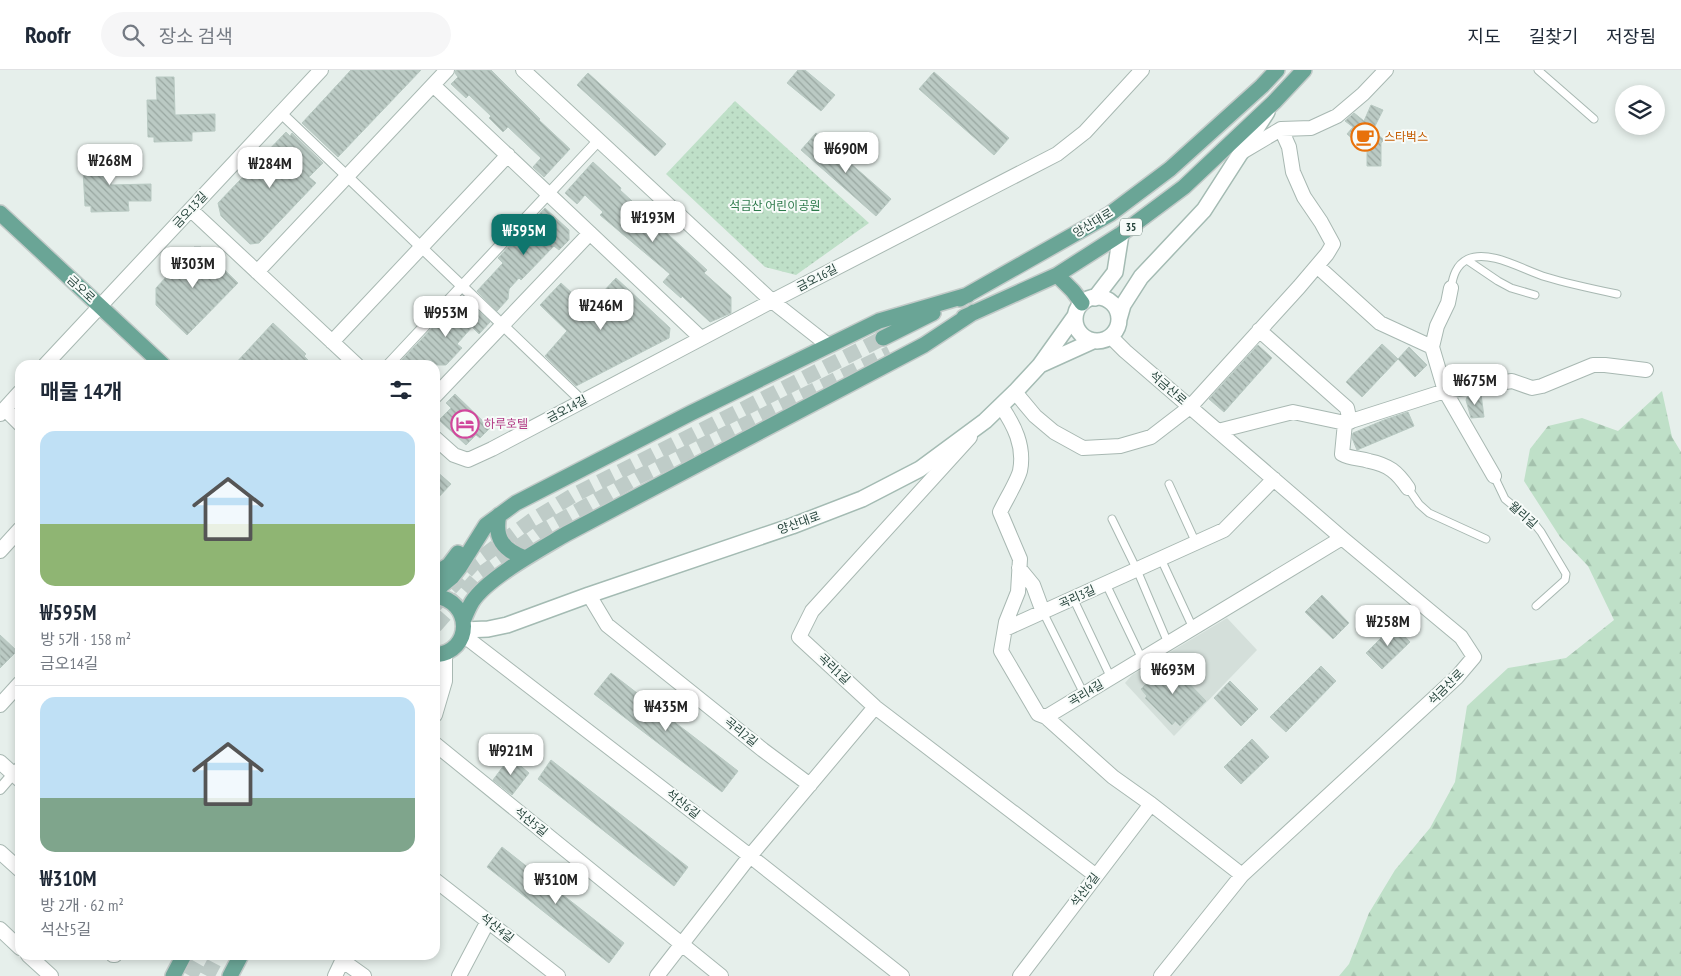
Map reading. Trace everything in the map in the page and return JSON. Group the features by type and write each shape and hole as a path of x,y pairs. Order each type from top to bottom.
{"main road":[{"path":"1262,86 1267,70"},
{"name":"양산대로","path":"883,338 968,295 1110,214 1170,169 1262,86 1277,70"},
{"name":"양산대로","path":"890,353 924,335 1057,275 1121,234 1184,187 1274,102 1304,70"},
{"path":"1040,365 1093,341 1111,337 1115,332 1123,305 1141,277 1204,210 1274,102"},
{"name":"금오로","path":"0,213 158,360"},
{"name":"양산대로","path":"463,628 488,629 507,625 792,526 862,499 920,469 985,421 1040,365 1084,306 1116,272 1121,234"},
{"path":"1057,275 1073,291 1084,306"},
{"path":"440,571 449,565 466,543 499,515 516,503 573,472 828,345 880,322 968,295"},
{"path":"1084,306 1102,298 1114,306 1119,319"},
{"path":"1084,306 1078,329 1081,335 1093,341"},
{"path":"440,654 452,649 459,643 472,602 480,592 488,584 525,558 566,534 924,345 974,312"},
{"path":"499,515 497,525 498,536 502,543 513,553 525,558"},
{"path":"440,587 459,568 486,525"},
{"path":"440,597 454,603 460,610 463,628"},
{"path":"173,976 181,960"},
{"path":"230,976 238,960"}],"street":[{"name":"금오13길","path":"50,360 321,70"},
{"path":"257,272 447,70"},
{"path":"523,70 772,301 828,345"},
{"name":"금오16길","path":"772,301 1057,154 1085,132 1142,70"},
{"path":"1242,152 1281,129 1311,128 1337,116 1363,94 1386,70"},
{"path":"433,85 701,338"},
{"path":"281,114 582,402"},
{"path":"1015,392 1035,416 1048,427 1083,448 1120,446 1151,437 1190,407 1317,266 1327,254 1332,244 1321,222 1304,197 1293,172 1289,147 1281,129"},
{"path":"393,360 599,140"},
{"path":"332,342 508,156"},
{"path":"191,210 351,360"},
{"path":"440,391 590,233"},
{"path":"1317,266 1380,324 1432,347"},
{"name":"월리길","path":"1451,288 1448,303 1436,326 1432,347 1445,391 1494,476"},
{"name":"금오14길","path":"440,442 454,455 468,460 772,301"},
{"path":"1259,330 1347,408 1347,422 1342,454 1388,467 1398,474 1408,488"},
{"name":"석금산로","path":"1111,337 1342,538 1462,637 1474,657 1457,678 1242,875 1161,976"},
{"path":"1218,431 1293,412 1347,422 1445,391 1512,381 1532,388 1542,386 1593,365 1605,364 1646,370"},
{"path":"15,398 2,412 15,421"},
{"name":"곡리3길","path":"1001,406 1013,423 1020,444 1020,471 1000,512 1020,559 1019,568 1033,585 1042,612 1224,530 1274,478"},
{"name":"곡리1길","path":"985,421 812,611 799,637 875,707 1095,876"},
{"path":"0,551 15,534"},
{"name":"곡리4길","path":"1046,717 1342,538"},
{"path":"1019,568 1018,592 1005,629 1001,651 1038,714 1046,717 1113,778 1151,804 1242,875"},
{"name":"곡리2길","path":"589,595 607,625 763,750 810,784"},
{"path":"1005,629 1042,612"},
{"name":"석산6길","path":"463,628 902,976"},
{"path":"440,662 445,680 440,698"},
{"path":"0,705 15,688"},
{"path":"658,976 750,856 875,707"},
{"name":"석산5길","path":"440,748 721,976"},
{"path":"0,762 15,771"},
{"path":"0,789 15,776"},
{"name":"석산6길","path":"1020,976 1151,804"},
{"path":"0,852 15,866"},
{"name":"석산4길","path":"440,884 558,976"},
{"path":"459,976 488,921"},
{"path":"0,929 15,943"},
{"path":"33,960 51,976"},
{"path":"335,976 343,960"},
{"path":"346,960 364,976"}],"lane":[{"path":"1538,70 1594,119"},
{"path":"1467,260 1484,257 1510,263 1543,276 1617,294"},
{"path":"1467,260 1511,288 1535,295"},
{"name":"월리길","path":"1451,288 1453,275 1459,265 1467,260"},
{"name":"월리길","path":"1494,476 1506,499 1533,522 1541,532 1566,574 1565,580 1536,606"},
{"path":"1169,484 1196,544"},
{"path":"1408,488 1418,504 1429,513 1486,539"},
{"path":"1112,519 1137,570 1168,643"},
{"path":"1161,559 1193,628"},
{"path":"1106,584 1142,659"},
{"path":"1073,598 1111,678"},
{"path":"1042,612 1084,694"}],"shaded area":[{"path":"1227,618 1257,650 1174,736 1125,683 1132,675"}],"green space":[{"name":"석금산 어린이공원","path":"735,101 869,223 796,275 765,267 666,174"},
{"path":"1662,391 1672,437 1681,452 1681,976 1339,976 1349,964 1369,913 1395,870 1430,828 1455,782 1467,706 1508,668 1566,658 1614,620 1588,566 1560,537 1524,481 1530,449 1548,426 1582,418 1618,431"}],"building":[{"path":"351,70 421,70 338,157 302,123"},
{"path":"456,70 491,70 570,149 544,177 533,167 541,158 508,127 503,132 489,118 491,116 469,95 466,98 451,84 458,77 455,73"},
{"path":"798,70 805,70 835,95 821,111 787,83"},
{"path":"934,72 1009,138 994,155 919,89"},
{"path":"588,73 666,144 655,156 577,85"},
{"path":"156,77 174,77 175,115 215,114 215,131 192,132 192,141 154,142 154,137 148,137 147,100 157,100"},
{"name":"스타벅스","path":"1371,105 1383,110 1373,130 1384,140 1381,143 1381,166 1367,166 1367,151 1347,134 1353,127 1345,121 1354,113 1364,121"},
{"path":"286,132 290,136 292,133 323,163 309,177 316,183 259,243 250,244 221,216 218,203"},
{"path":"816,133 891,199 876,216 801,150"},
{"path":"110,146 111,185 151,184 151,201 128,201 129,211 91,212 91,206 85,206 83,170 93,170 92,147"},
{"path":"593,162 621,188 620,190 707,270 704,273 731,297 731,313 710,322 682,296 681,298 663,282 670,274 600,215 603,212 585,195 577,204 565,193"},
{"path":"545,208 569,230 569,240 559,250 554,246 521,280 519,278 509,289 508,299 497,311 477,291 503,263 498,258"},
{"path":"194,247 201,247 238,283 187,335 156,305 156,288"},
{"path":"616,278 670,328 669,338 576,386 545,356 567,331 540,305 561,283 588,308"},
{"path":"466,299 490,322 479,334 472,327 457,344 462,348 446,365 440,365 440,360 402,360 436,324 440,328"},
{"path":"273,323 306,354 304,356 308,360 239,360"},
{"path":"1382,344 1398,359 1362,397 1346,382"},
{"path":"1258,345 1272,358 1224,412 1209,399"},
{"path":"1409,347 1427,365 1415,377 1398,359"},
{"name":"하루호텔","path":"455,394 490,428 480,438 476,435 466,445 440,421 451,408 446,403"},
{"path":"1481,394 1484,417 1471,418 1466,400 1467,397"},
{"path":"1408,412 1414,426 1357,450 1352,438 1353,433"},
{"path":"440,474 451,484 440,496"},
{"path":"1322,595 1349,623 1333,639 1305,612"},
{"path":"1394,625 1410,642 1382,669 1366,653"},
{"path":"0,635 15,649 15,653 0,668"},
{"path":"1168,662 1206,701 1180,726 1175,721 1172,725 1145,698 1147,696 1141,689"},
{"path":"1321,666 1336,681 1286,732 1270,717"},
{"path":"611,673 738,771 722,792 594,694"},
{"path":"1230,681 1258,709 1241,726 1214,698"},
{"path":"1252,739 1269,757 1241,784 1224,767"},
{"path":"510,757 529,773 512,795 493,780"},
{"path":"551,760 688,867 674,886 538,779"},
{"path":"502,847 624,943 609,963 487,867"}],"tunnel":[{"path":"440,600 475,562 531,521 572,496 883,338"},
{"path":"440,620 480,575 538,533 638,477 890,353"},
{"path":"190,976 199,960"},
{"path":"207,976 215,960"}],"place":[{"name":"스타벅스","path":"1365,137"},
{"name":"하루호텔","path":"465,424"}]}
